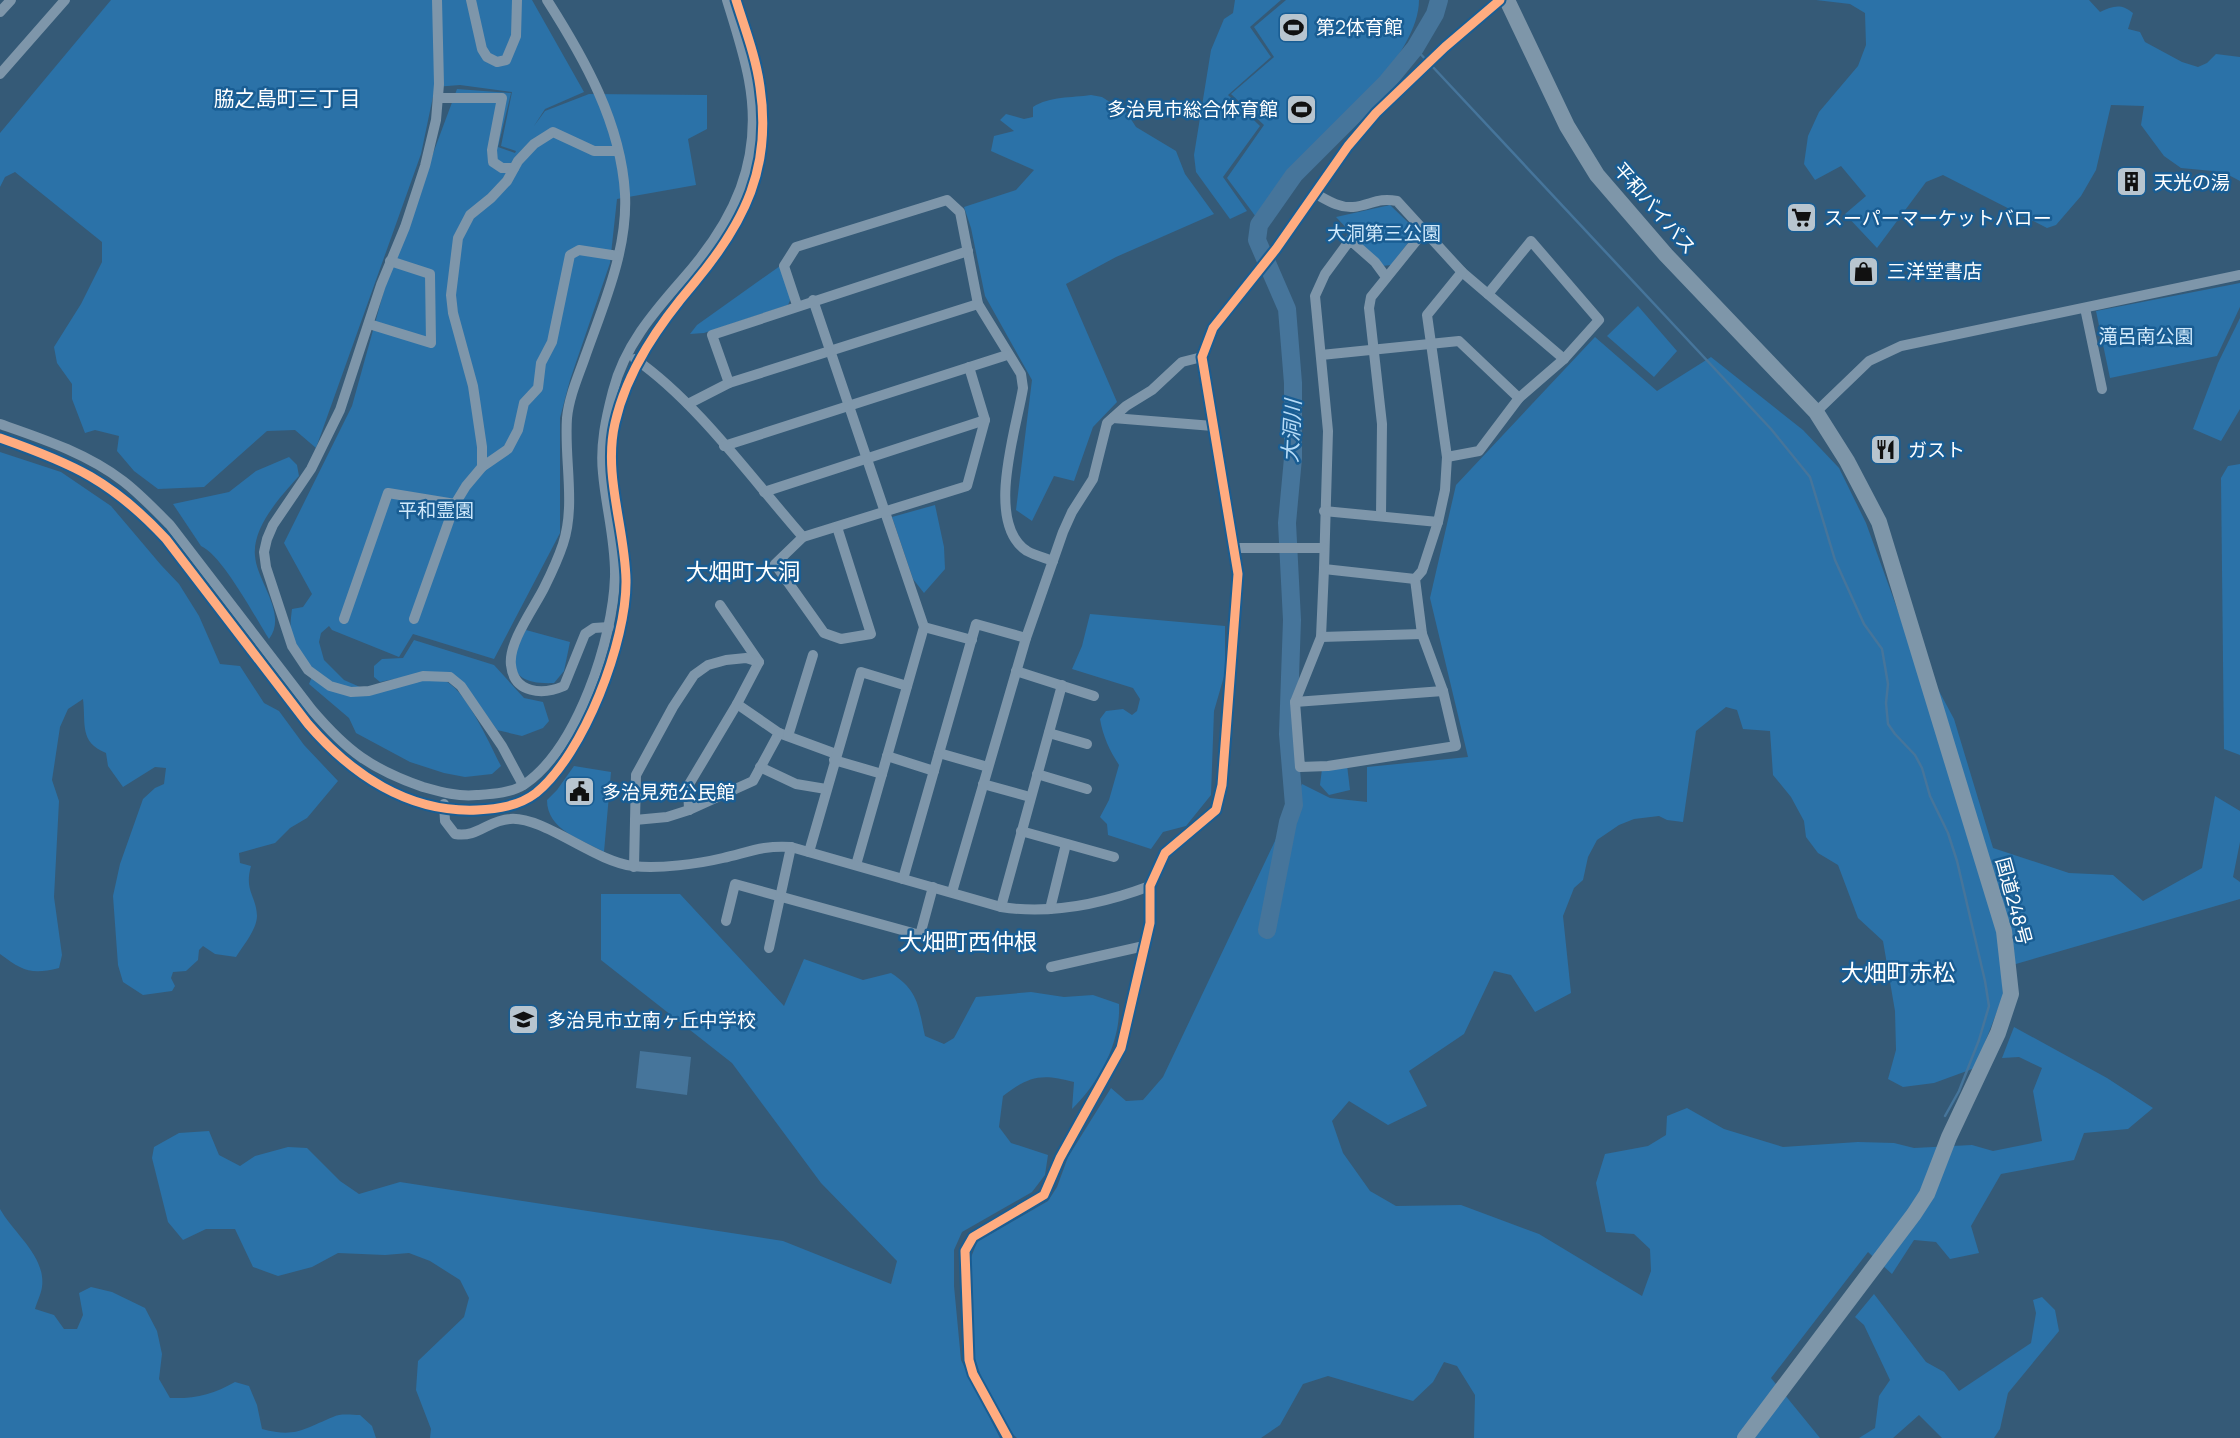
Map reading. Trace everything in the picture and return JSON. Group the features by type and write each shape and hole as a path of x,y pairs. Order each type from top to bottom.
{"highway":[{"name":"平和バイパス","path":"1507,0 1567,126 1597,175 1665,255 1816,412"},
{"name":"国道248号","path":"1745,1438 1927,1194 1949,1137 1998,1033 2011,994 2004,931 1879,522 1847,461 1816,412"}],"street":[{"path":"0,12 11,0"},
{"path":"0,73 65,0"},
{"path":"437,0 438,98 436,120 425,166 340,410 311,469 273,525 264,552 266,568 292,646 308,670 330,686 351,692 369,691 423,676 450,677 461,686 502,746 523,785"},
{"path":"471,0 482,48 487,57 497,62 506,60 516,36 517,0"},
{"path":"547,0 601,96 617,151 625,193 624,222 618,256 570,405 567,428 568,526 545,587 514,645 511,665 517,681 533,692 550,692 564,686 585,634 594,628 609,627"},
{"path":"0,424 75,452 123,481 170,526 335,737 356,755 378,769 444,793 465,797 498,793 523,785 545,764 580,711 597,672 609,627 615,575 614,547 602,471 603,440 615,380 626,353 642,328 717,236 730,216 744,180 753,141 753,110 750,80 727,0"},
{"path":"0,438 50,455 92,475 119,494 166,539 331,751 374,783 402,796 444,808 496,809 536,793 555,773 593,710 612,663 624,607 625,552 613,478 615,423 639,362 670,312 711,263 738,223 756,177 763,118 760,87 736,0"},
{"path":"1008,1438 973,1374 969,1360 965,1251 973,1237 1044,1195 1048,1190 1060,1158 1121,1048 1150,923 1150,886 1166,853 1216,810 1222,785 1238,574 1202,357 1213,328 1276,249 1348,146 1376,113 1500,0"},
{"path":"438,98 502,98 492,150 493,162 502,168 514,168"},
{"path":"482,467 482,447 473,386 453,313 451,295 458,238 470,215 507,181 514,168 534,145 553,132 594,151 617,151"},
{"path":"1316,194 1335,205 1352,207 1384,198 1397,201 1462,272 1564,359"},
{"path":"797,305 784,266 796,247 947,200 960,212 978,304 1021,374 1023,388 1007,471 1008,525 1026,550 1053,561"},
{"path":"1381,516 1382,424 1369,308 1371,297 1425,230"},
{"path":"1386,277 1375,262 1350,240 1325,274 1315,296 1328,431 1324,569 1321,637 1296,702 1300,767 1328,766 1456,746 1443,691 1422,634 1415,579 1422,571 1438,522 1445,490 1447,457 1427,315 1462,272"},
{"path":"1447,457 1479,451 1519,398 1564,359 1599,320 1531,241 1488,294"},
{"path":"414,619 455,504 482,467 509,449 518,430 524,403 538,388 541,363 552,342 570,255 579,250 618,256"},
{"path":"729,383 712,335 968,251"},
{"path":"369,324 431,343 430,274 390,261"},
{"path":"1816,412 1869,361 1901,346 2240,275"},
{"path":"813,300 924,626 856,865"},
{"path":"688,404 729,383 978,304"},
{"path":"2085,308 2102,390"},
{"path":"1321,355 1459,341 1519,398"},
{"path":"626,353 654,372 688,404 803,537"},
{"path":"724,446 1007,355"},
{"path":"952,892 1026,638 1072,512 1093,479 1107,423 1125,406 1152,390 1182,362 1202,357"},
{"path":"837,527 871,634 841,639 824,632 775,564 803,537 967,486 985,421 969,367"},
{"path":"1113,418 1213,426"},
{"path":"764,492 985,421"},
{"path":"344,619 388,493 455,504"},
{"path":"1324,511 1438,522"},
{"path":"1233,548 1324,548"},
{"path":"1324,569 1415,579"},
{"path":"720,605 759,662"},
{"path":"903,879 976,624 1026,638"},
{"path":"924,626 972,640"},
{"path":"1321,637 1422,634"},
{"path":"635,820 667,817 689,810 753,781 784,734 813,655"},
{"path":"634,867 636,775 673,707 694,675 708,666 726,660 746,658 759,662"},
{"path":"689,810 688,786 759,662"},
{"path":"1016,671 1094,696"},
{"path":"809,852 861,672 907,686"},
{"path":"1001,907 1062,685"},
{"path":"1296,702 1443,691"},
{"path":"737,704 784,734 882,774"},
{"path":"1049,733 1087,744"},
{"path":"939,753 988,766"},
{"path":"887,756 934,771"},
{"path":"760,767 796,784 826,789"},
{"path":"1037,774 1087,789"},
{"path":"983,784 1030,797"},
{"path":"444,793 445,821 455,834 468,836 489,825 510,819 530,822 610,861 634,867 722,858 770,845 791,847 1001,907 1027,911 1096,903 1150,886"},
{"path":"1021,831 1114,858"},
{"path":"1050,909 1066,844"},
{"path":"769,948 791,847"},
{"path":"726,921 735,884 920,935 933,887"},
{"path":"1051,967 1144,946"}],"green space":[{"name":"平和霊園","path":"111,0 532,0 584,92 545,109 534,126 545,111 589,94 707,95 707,129 688,139 696,185 617,199 610,263 570,380 560,418 560,533 494,659 413,634 399,657 332,630 329,626 321,633 319,642 324,660 344,680 360,687 336,685 326,680 307,665 291,632 292,609 303,607 312,594 284,543 352,406 390,269 457,89 511,93 498,147 515,153 516,151 501,146 512,92 460,85 435,87 421,154 316,448 295,430 267,431 204,487 158,489 134,471 117,451 119,436 95,430 85,433 72,399 72,384 57,363 54,347 81,304 102,262 102,242 15,172 5,177 0,187 0,133"},
{"path":"1235,0 1281,0 1250,27 1271,57 1228,95 1260,126 1223,177 1247,211 1230,219 1196,172 1194,155 1211,50 1224,19 1233,13"},
{"name":"多治見市総合体育館","path":"1286,0 1419,0 1415,21 1405,44 1390,67 1352,112 1286,180 1256,217 1227,178 1264,125 1231,94 1274,57 1254,27"},
{"path":"1816,0 2089,0 2100,12 2117,6 2129,10 2133,13 2128,29 2140,32 2145,42 2182,62 2198,67 2216,54 2240,57 2240,181 2223,172 2181,168 2164,156 2141,125 2144,106 2111,105 2096,170 2081,196 2056,225 2047,228 1943,175 1926,182 1877,248 1845,214 1866,196 1841,166 1815,180 1804,164 1808,136 1819,112 1858,66 1866,45 1865,13 1850,4"},
{"path":"1091,95 1102,97 1127,113 1136,127 1176,151 1185,174 1214,214 1116,257 1066,284 1117,402 1093,427 1074,481 1054,476 1032,521 1016,510 1032,380 985,296 964,207 1016,190 1034,170 991,151 994,136 1014,131 1000,120 1006,114 1024,119 1033,117 1033,107 1040,103"},
{"name":"大洞第三公園","path":"1390,205 1417,231 1391,265 1382,266 1336,217"},
{"path":"780,266 791,298 788,305 704,333 690,334 697,325"},
{"name":"滝呂南公園","path":"2240,283 2240,307 2217,356 2110,378 2096,311"},
{"path":"1638,306 1677,351 1654,377 1607,336"},
{"path":"2240,318 2240,409 2221,441 2193,429 2218,363"},
{"path":"1595,337 1657,391 1711,357 1803,430 1839,468 1866,523 1902,622 1954,719 1993,848 2069,873 2113,875 2143,901 2202,868 2215,796 2240,811 2240,842 2233,877 2240,882 2240,899 2002,968 2003,996 1975,1068 1934,1083 1903,1087 1888,1079 1896,1050 1895,1011 1883,941 1858,918 1838,865 1818,853 1806,837 1804,821 1791,797 1773,775 1770,731 1743,729 1737,710 1726,707 1696,731 1683,822 1659,816 1634,819 1619,825 1597,840 1588,857 1583,880 1574,888 1563,916 1571,993 1535,1012 1511,975 1494,971 1464,1034 1409,1071 1427,1106 1388,1125 1349,1101 1332,1121 1343,1153 1370,1191 1396,1206 1461,1205 1539,1234 1642,1296 1651,1271 1650,1249 1634,1234 1606,1232 1596,1183 1605,1154 1648,1146 1666,1135 1667,1116 1687,1108 1724,1129 1783,1147 1858,1142 1894,1143 1914,1148 1972,1145 1993,1151 2042,1141 2033,1091 2042,1068 2019,1057 2002,1058 2014,1027 2107,1078 2153,1108 2128,1129 2084,1133 2074,1160 2001,1174 1971,1226 1979,1253 1950,1259 1936,1242 1914,1240 1892,1274 1868,1252 1771,1378 1820,1438 1474,1438 1475,1395 1457,1366 1444,1362 1433,1382 1413,1401 1328,1376 1303,1384 1280,1425 1261,1438 1017,1438 1008,1430 983,1382 971,1340 970,1260 977,1242 1048,1201 1057,1187 1068,1157 1111,1088 1126,1101 1143,1100 1163,1077 1302,784 1330,798 1367,802 1367,767 1468,757 1430,598 1456,485"},
{"path":"0,452 61,472 111,506 179,584 199,616 220,664 240,666 264,703 279,711 304,745 338,781 307,818 290,828 275,843 239,853 240,863 251,866 249,881 257,916 252,932 236,957 215,954 203,946 199,950 198,960 186,971 173,972 171,978 175,986 172,991 143,995 123,982 118,965 113,896 120,864 143,799 164,784 166,768 155,767 123,787 108,766 106,753 97,749 88,738 84,724 83,699 68,709 60,727 52,780 59,801 54,897 62,955 59,968 28,970 0,954"},
{"path":"289,457 297,465 299,476 269,513 255,545 257,566 275,619 269,639 219,561 201,546 173,504 229,492 256,471"},
{"path":"2240,464 2240,755 2224,749 2221,478 2228,466"},
{"path":"935,505 944,547 945,569 924,593 913,579 892,517"},
{"path":"1090,614 1225,626 1225,673 1214,711 1211,795 1186,826 1163,832 1151,849 1108,835 1107,824 1100,817 1109,800 1119,765 1107,744 1100,719 1106,711 1123,709 1132,715 1137,711 1140,699 1133,688 1072,669 1082,646"},
{"path":"526,630 570,642 564,671 554,683 529,680 516,670 515,653"},
{"path":"414,640 494,665 524,698 543,702 549,721 543,728 522,736 497,730 464,683 428,672 380,682 374,677 374,666 382,659 403,658"},
{"path":"312,677 339,693 408,681 443,680 460,693 484,731 501,766 492,774 465,777 410,762 356,733 349,718 309,684"},
{"path":"1347,765 1350,790 1329,795 1320,785 1322,769"},
{"path":"574,766 611,772 604,852 559,826 549,810 547,800"},
{"path":"601,894 680,894 784,1006 804,959 863,980 891,973 907,986 916,1000 925,1036 944,1044 954,1038 976,997 1031,992 1064,997 1093,995 1119,1004 1116,1033 1106,1061 1091,1087 1072,1109 1074,1082 1063,1079 1044,1077 1028,1080 1003,1096 999,1127 1011,1143 1048,1155 1045,1175 1032,1192 962,1232 954,1250 954,1286 961,1360 1000,1438 430,1438 431,1429 416,1390 418,1361 464,1317 469,1298 460,1280 430,1261 409,1253 338,1253 312,1267 278,1276 253,1267 235,1229 206,1229 183,1240 168,1222 152,1158 154,1147 179,1133 209,1131 219,1155 240,1166 255,1156 288,1147 307,1148 340,1181 359,1194 400,1182 783,1241 891,1284 897,1261 821,1183 732,1063 601,960"},
{"path":"0,1209 39,1265 42,1287 35,1309 54,1315 64,1329 77,1329 83,1315 79,1293 91,1287 112,1292 145,1308 157,1331 162,1354 159,1379 170,1398 204,1395 235,1382 249,1386 257,1405 262,1429 291,1432 336,1416 360,1415 372,1426 376,1438 0,1438"},
{"path":"1874,1294 1926,1362 1944,1372 1959,1391 2031,1343 2036,1313 2033,1300 2042,1297 2055,1310 2059,1331 2008,1393 2000,1429 1994,1438 1942,1438 1919,1415 1893,1438 1859,1438 1875,1428 1879,1396 1890,1380 1864,1325 1855,1317"}],"shaded area":[{"path":"640,1051 691,1057 687,1095 636,1088"}],"waterway":[{"name":"大洞川","path":"1267,930 1288,822 1294,805 1288,734 1292,620 1287,523 1293,458 1293,383 1287,309 1257,240 1259,225 1294,175 1387,82 1415,48 1435,14 1439,0"},
{"path":"1415,48 1427,61"},
{"path":"1431,65 1771,429 1810,477 1835,560 1864,624 1882,649 1888,684 1888,724 1915,755 1922,768 1930,796 1948,833 1985,981 1989,1006 1979,1040 1959,1091 1945,1116"}],"cycle path":[{"path":"0,438 71,466 91,476 128,502 166,539 308,724 362,774 405,797 452,809 500,808 536,793 554,775 586,725 611,664 619,634 626,580 613,482 612,443 620,403 646,348 713,260 741,215 758,168 763,116 760,87 736,0"},
{"path":"1008,1438 973,1374 969,1360 965,1251 973,1237 1044,1195 1060,1158 1121,1048 1150,923 1150,886 1165,853 1216,810 1222,785 1238,574 1202,357 1213,328 1276,249 1348,146 1376,113 1445,47 1500,0"}],"place":[{"name":"第2体育館","path":"1293,27"},
{"name":"多治見市総合体育館","path":"1301,109"},
{"name":"天光の湯","path":"2131,182"},
{"name":"スーパーマーケットバロー","path":"1801,218"},
{"name":"三洋堂書店","path":"1864,271"},
{"name":"ガスト","path":"1885,450"},
{"name":"多治見苑公民館","path":"579,792"},
{"name":"多治見市立南ヶ丘中学校","path":"524,1020"}],"district":[{"name":"脇之島町三丁目","path":"287,98"},
{"name":"大畑町大洞","path":"743,571"},
{"name":"大畑町西仲根","path":"968,941"},
{"name":"大畑町赤松","path":"1898,972"}]}
